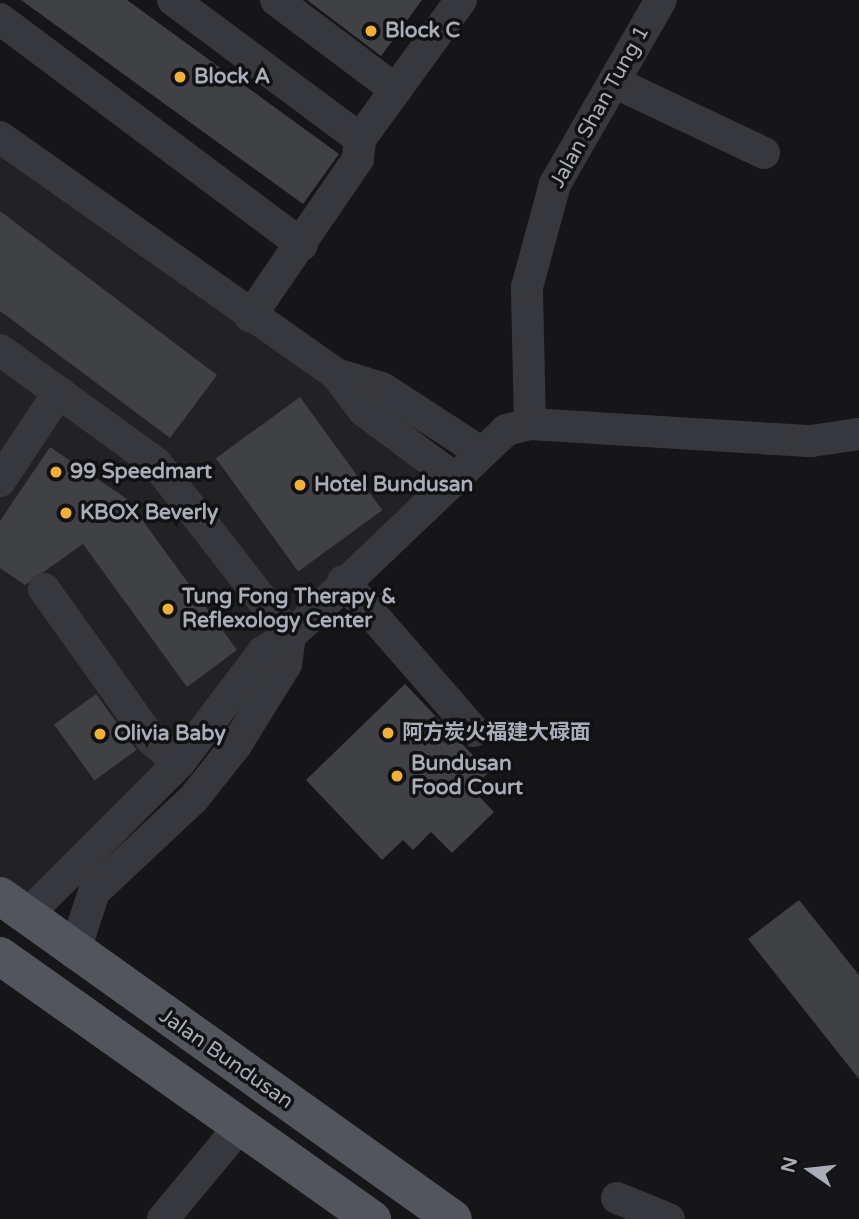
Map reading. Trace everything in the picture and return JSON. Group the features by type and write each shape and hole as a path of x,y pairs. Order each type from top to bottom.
{"main road":[{"name":"Jalan Bundusan","path":"13,905 74,953 453,1219"},
{"path":"13,905 40,954 177,1077"},
{"name":"Jalan Bundusan","path":"0,956 177,1077 372,1219"}],"street":[{"path":"173,0 360,139"},
{"path":"276,0 396,90"},
{"path":"250,317 358,159 360,139 461,0"},
{"name":"Jalan Shan Tung 1","path":"530,424 527,287 555,184 661,0"},
{"path":"3,30 302,244"},
{"path":"614,82 764,153"},
{"path":"0,136 250,317 336,374 382,388 479,451"},
{"path":"0,351 156,463 290,636 286,664 236,745 194,799 94,892 74,953"},
{"path":"336,374 365,411 453,477"},
{"path":"0,481 59,392"},
{"path":"13,905 178,763 263,652 290,636 479,451 506,430 530,424 811,441 859,434"},
{"path":"343,582 474,731"},
{"path":"44,589 151,739 178,763"},
{"path":"163,1219 241,1125"},
{"path":"617,1198 669,1219"}],"shaded area":[{"path":"0,137 455,459 27,915 0,896"}],"building":[{"name":"Block A","path":"21,0 127,0 339,154 303,204"},
{"name":"Block C","path":"307,0 422,0 381,56"},
{"path":"0,211 217,375 170,438 0,311"},
{"name":"Hotel Bundusan","path":"300,397 382,510 298,571 216,458"},
{"path":"50,447 127,499 237,650 187,687 83,544 25,585 0,568 0,521"},
{"name":"Bundusan Food Court","path":"405,684 489,772 472,789 494,812 452,853 431,832 413,850 403,840 382,860 306,780"},
{"name":"Olivia Baby","path":"96,694 137,750 94,780 54,725"},
{"path":"799,900 859,975 859,1079 748,939"}],"place":[{"name":"Block C","path":"371,31"},
{"name":"Block A","path":"180,77"},
{"name":"99 Speedmart","path":"56,472"},
{"name":"Hotel Bundusan","path":"300,485"},
{"name":"KBOX Beverly","path":"66,513"},
{"name":"Tung Fong Therapy & Reflexology Center","path":"168,609"},
{"name":"阿方炭火福建大碌面","path":"388,733"},
{"name":"Olivia Baby","path":"100,734"},
{"name":"Bundusan Food Court","path":"397,776"}]}
